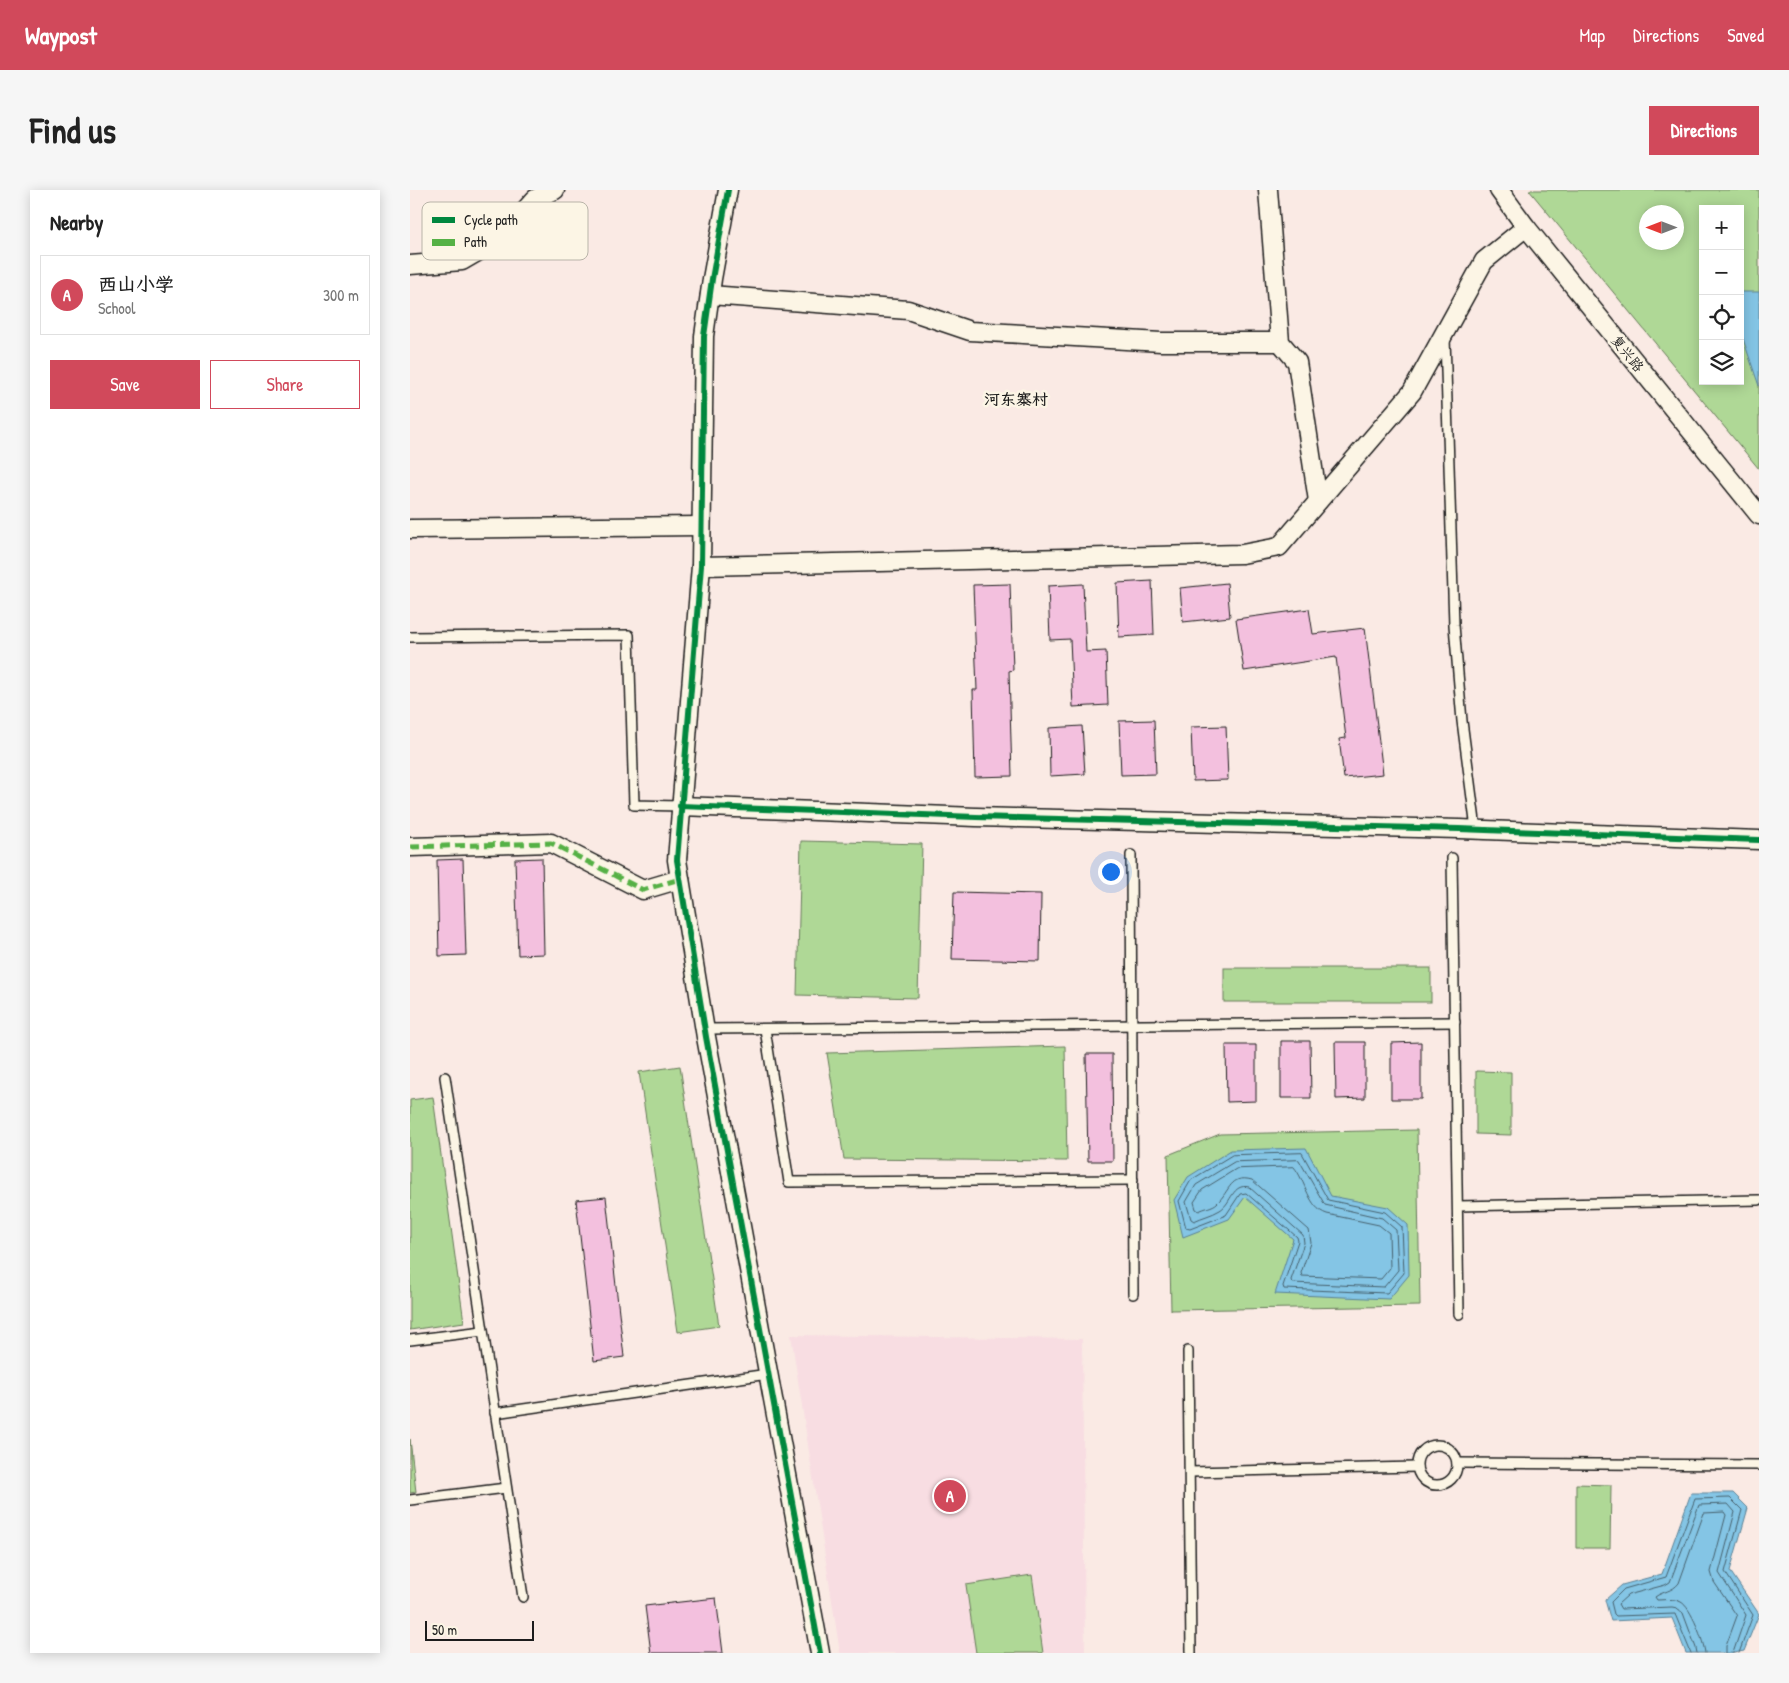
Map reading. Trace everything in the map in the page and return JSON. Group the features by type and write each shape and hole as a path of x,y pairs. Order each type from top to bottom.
{"street":[{"path":"532,202 555,190"},
{"path":"728,190 704,336 700,566 677,860 705,1030 820,1653"},
{"path":"1268,190 1280,342 1297,362 1318,501"},
{"name":"复兴路","path":"1499,190 1526,227 1759,515"},
{"path":"700,566 1242,554 1279,547 1412,392 1484,261 1526,227"},
{"path":"410,265 464,260"},
{"path":"710,295 908,310 970,331 1161,342 1280,342"},
{"path":"410,529 701,526"},
{"path":"680,806 976,817 1476,829 1759,840"},
{"path":"410,847 551,843 643,890 680,879"}],"lane":[{"path":"1445,332 1454,625 1462,720 1476,829"},
{"path":"410,637 629,634 634,805 680,806"},
{"path":"1131,854 1133,1294"},
{"path":"1452,858 1459,1314"},
{"path":"705,1030 1455,1022"},
{"path":"766,1029 789,1182 1133,1180"},
{"path":"445,1078 523,1596"},
{"path":"1458,1206 1759,1200"},
{"path":"410,1340 483,1331"},
{"path":"1188,1351 1191,1653"},
{"path":"495,1413 768,1374"},
{"path":"1432,1446 1446,1447 1451,1450 1457,1463 1457,1469 1451,1480 1439,1485 1427,1482 1419,1473 1417,1467 1421,1454 1432,1446"},
{"path":"1457,1463 1759,1465"},
{"path":"1190,1472 1417,1467"},
{"path":"410,1500 506,1488"}],"shaded area":[{"path":"791,1335 1082,1339 1085,1653 840,1653"}],"green space":[{"path":"1529,190 1759,190 1759,469"},
{"path":"801,841 922,844 918,998 797,995"},
{"path":"1224,968 1431,968 1431,1002 1224,1002"},
{"path":"1065,1046 1067,1161 844,1159 827,1053"},
{"path":"680,1066 719,1326 678,1332 639,1072"},
{"path":"1476,1071 1511,1072 1511,1135 1476,1134"},
{"path":"433,1097 464,1322 410,1330 410,1100"},
{"path":"1417,1130 1420,1306 1171,1310 1168,1155 1220,1134"},
{"path":"410,1439 416,1492 410,1493"},
{"path":"1576,1484 1611,1485 1610,1548 1576,1548"},
{"path":"1032,1575 1043,1653 976,1653 966,1585"}],"water":[{"path":"1744,292 1759,292 1759,386 1744,342"},
{"path":"1306,1148 1331,1196 1388,1207 1408,1225 1409,1275 1389,1299 1275,1294 1293,1239 1245,1197 1229,1219 1183,1237 1174,1200 1188,1177 1231,1150"},
{"path":"1691,1493 1733,1493 1748,1508 1730,1571 1759,1614 1744,1651 1734,1653 1686,1653 1672,1618 1611,1621 1605,1600 1622,1585 1662,1574"}],"building":[{"path":"1152,581 1154,635 1119,637 1117,583"},
{"path":"1227,583 1230,617 1183,622 1180,588"},
{"path":"1010,584 1013,670 1009,671 1012,776 975,777 973,690 977,690 973,585"},
{"path":"1083,584 1086,652 1106,651 1108,705 1073,707 1070,639 1050,640 1048,586"},
{"path":"1309,609 1313,634 1365,628 1383,774 1344,778 1339,739 1346,738 1336,657 1244,671 1236,619"},
{"path":"1154,720 1156,774 1121,775 1119,721"},
{"path":"1082,726 1085,774 1050,776 1049,728"},
{"path":"1226,726 1228,780 1193,781 1191,727"},
{"path":"542,858 544,954 518,955 515,859"},
{"path":"463,859 466,955 439,956 437,860"},
{"path":"954,892 1041,894 1040,961 952,959"},
{"path":"1281,1041 1310,1041 1311,1098 1281,1098"},
{"path":"1335,1042 1365,1042 1365,1098 1336,1099"},
{"path":"1421,1042 1421,1099 1391,1099 1391,1043"},
{"path":"1226,1045 1256,1045 1256,1101 1227,1102"},
{"path":"1086,1054 1112,1054 1113,1161 1088,1161"},
{"path":"606,1197 624,1357 594,1361 576,1200"},
{"path":"716,1598 723,1653 651,1653 645,1606"}],"marked path":[{"path":"410,847 551,843 643,890 680,879"}],"cycle path":[{"path":"728,190 704,336 701,566 677,860 706,1037 820,1653"},
{"path":"680,806 976,817 1459,829 1759,840"}],"place":[{"name":"西山小学","path":"950,1496"}],"district":[{"name":"河东寨村","path":"1016,399"}]}
